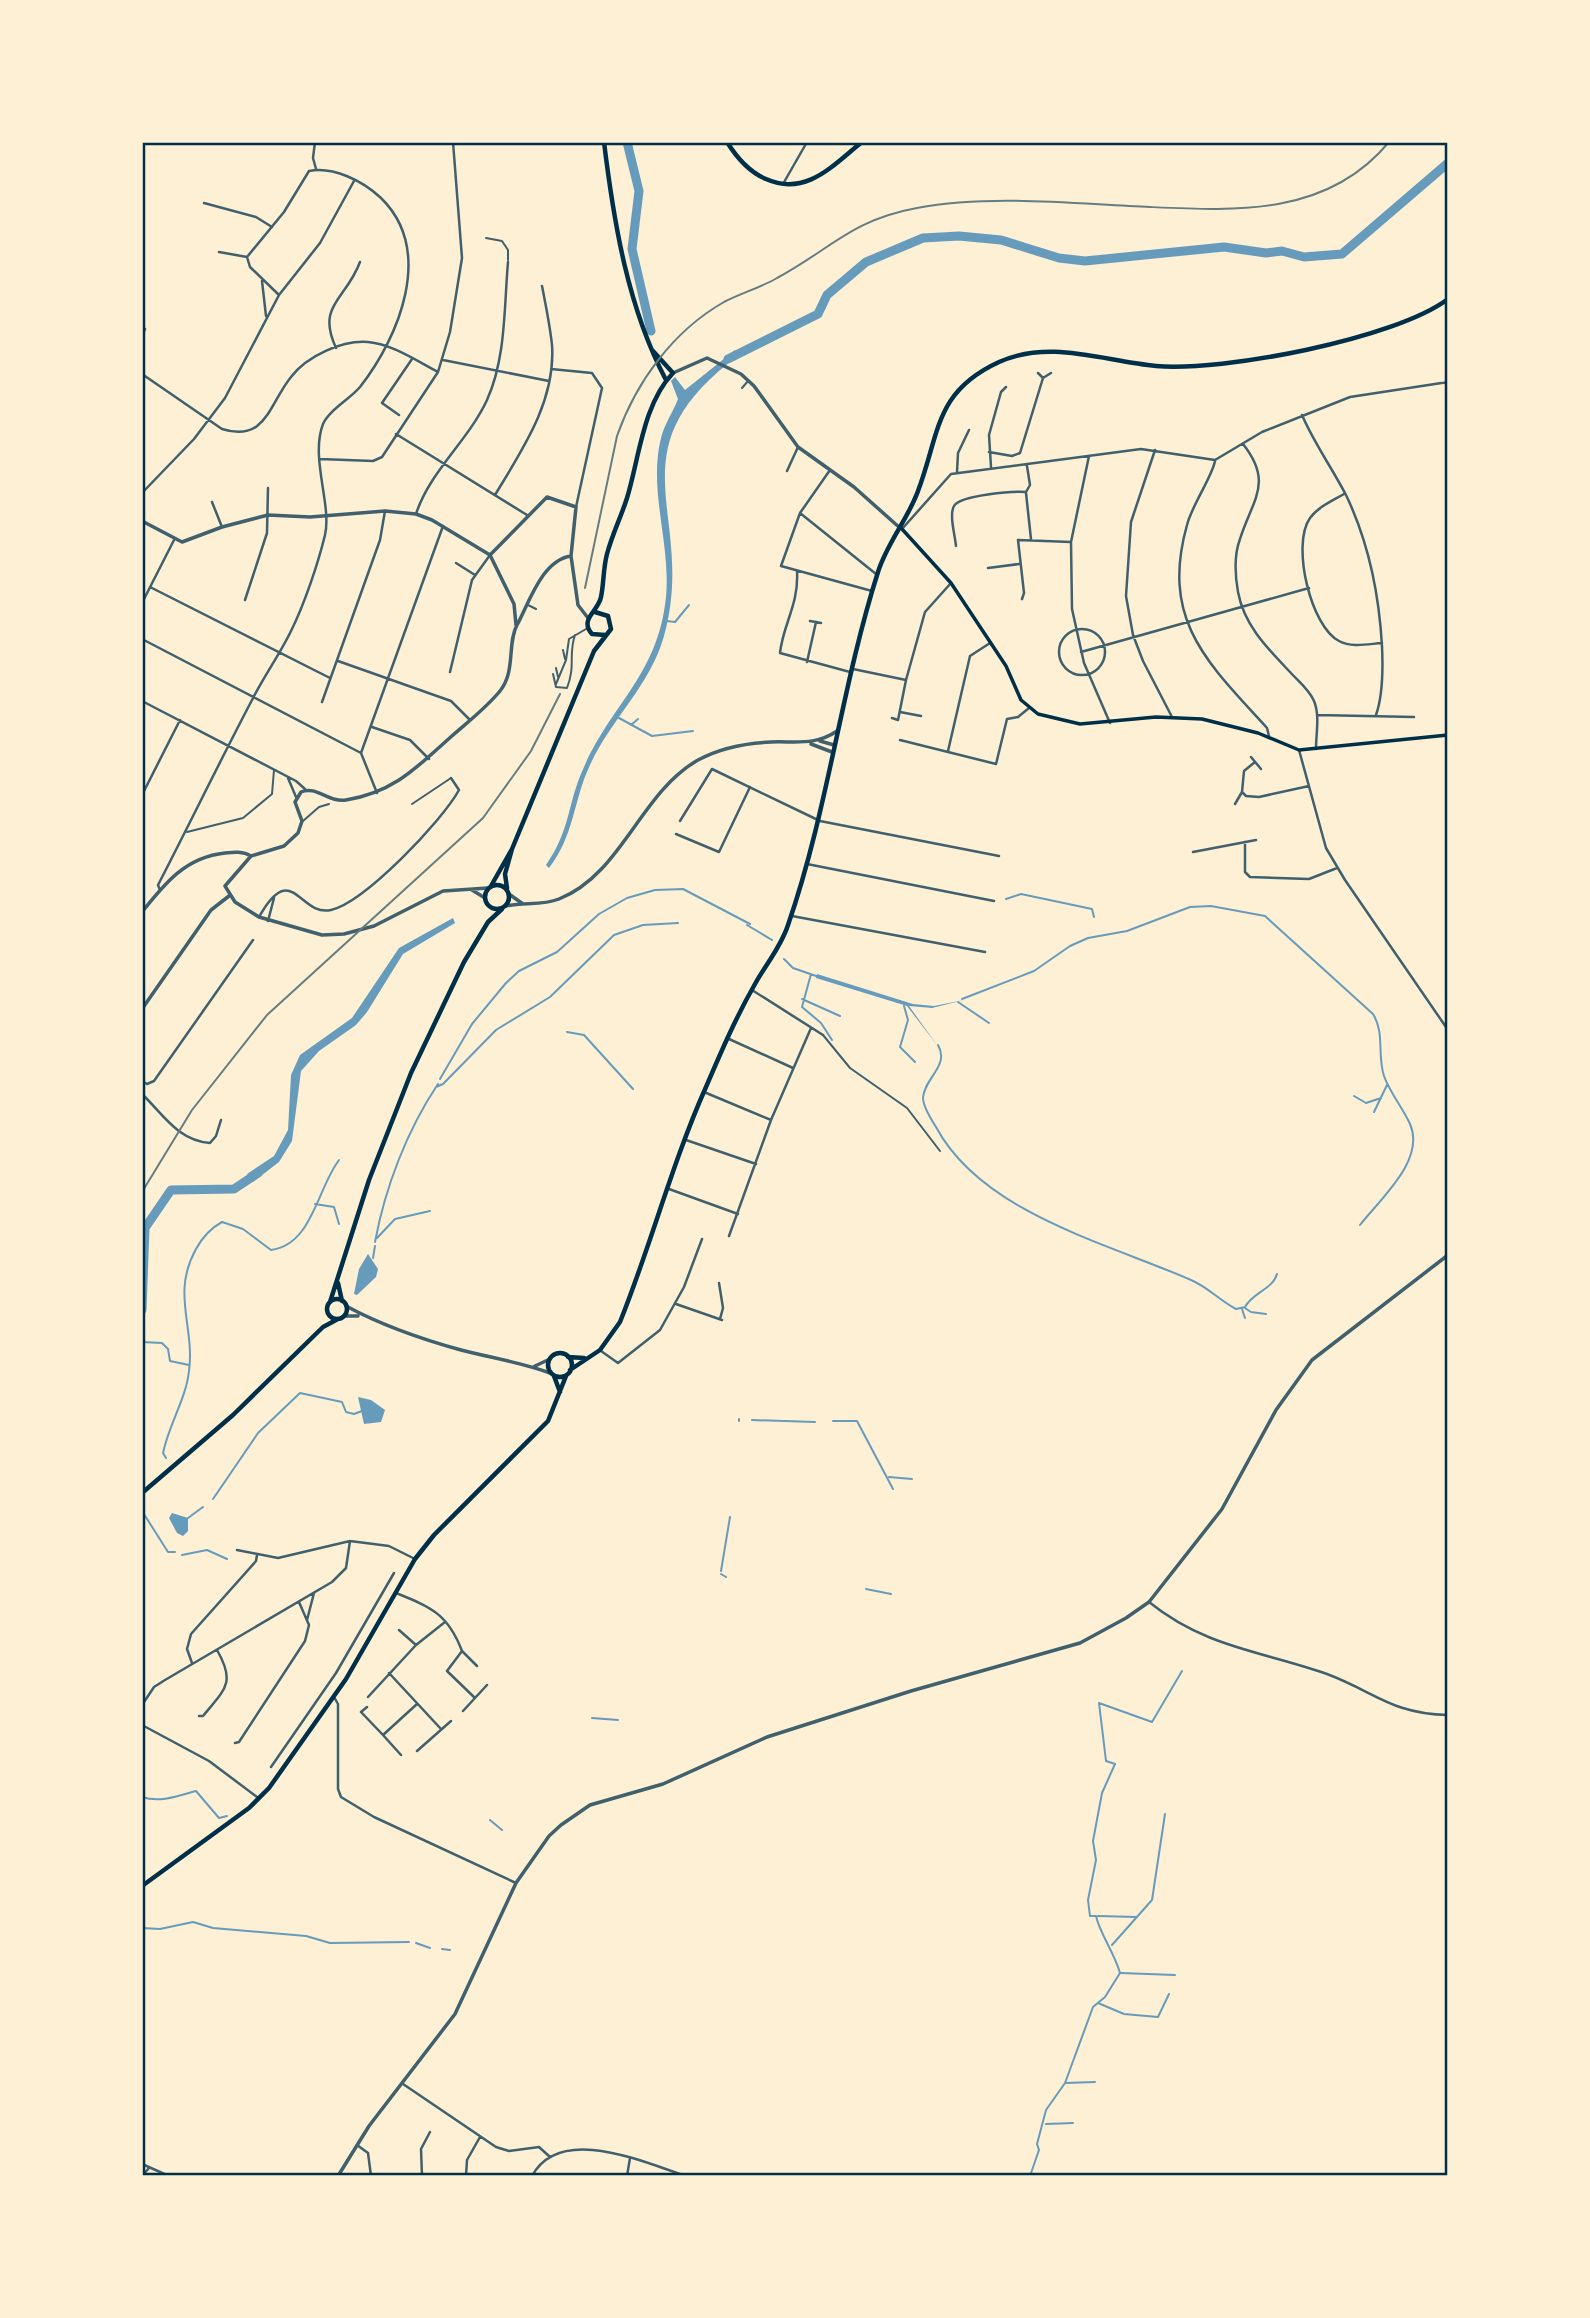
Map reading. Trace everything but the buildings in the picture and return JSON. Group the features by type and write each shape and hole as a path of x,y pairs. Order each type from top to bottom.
{"main road":[{"path":"604,142 629,286 666,380"},
{"path":"727,142 751,171 782,185 795,186 811,181 862,142"},
{"path":"142,1886 260,1799 346,1679 415,1559 434,1535 548,1421 570,1370 584,1358 600,1350 620,1322 704,1092 752,990 780,943 791,916 807,864 837,731 877,575 919,490 940,420 955,394 980,372 1012,357 1039,350 1065,351 1163,366 1239,360 1314,347 1385,330 1431,311 1448,299"},
{"path":"594,650 593,635 587,628 588,618 594,613 601,599 607,554 624,508 644,433 666,380 673,373 657,352 653,351"},
{"path":"901,529 951,583 1029,708 1058,721 1110,723 1172,717 1202,719 1269,736 1299,750 1448,735"},
{"path":"323,1327 369,1180 396,1110 449,991 488,922 504,908 508,891 505,874 512,849 594,650 612,625 601,599"},
{"path":"594,613 606,614"},
{"path":"593,635 605,635"},
{"path":"488,922 485,898 512,849"},
{"path":"490,887 498,885 508,891"},
{"path":"488,906 504,908"},
{"path":"142,1493 233,1415 323,1327 341,1317 346,1306 342,1301 338,1283"},
{"path":"330,1302 342,1301"},
{"path":"329,1314 341,1317"},
{"path":"560,1392 552,1374 550,1359 559,1354 584,1358"},
{"path":"567,1357 570,1370"},
{"path":"552,1374 566,1376"}],"street":[{"path":"315,142 313,158 316,170"},
{"path":"320,459 373,461 382,457 438,372 450,332 462,258 453,142"},
{"path":"782,185 807,142"},
{"path":"160,890 158,885 228,746 292,630 326,533 320,459 325,421 353,395 386,346 396,326 408,284 404,240 382,200 354,181 322,168 303,177 272,227 247,257"},
{"path":"142,493 174,462 225,398 266,316 320,243 354,181"},
{"path":"204,204 256,216 272,227"},
{"path":"416,514 443,463 480,411 497,371 508,262 506,245 497,239 486,238"},
{"path":"219,252 247,257"},
{"path":"247,257 250,267 279,295"},
{"path":"336,348 327,330 328,314 354,278 360,262"},
{"path":"261,279 266,316"},
{"path":"495,495 535,425 549,382 552,347 542,286"},
{"path":"142,336 145,329"},
{"path":"142,374 209,420 236,434 251,431 262,423 296,371 336,348 355,342 386,346 438,372"},
{"path":"399,415 382,403 412,359"},
{"path":"443,360 549,382"},
{"path":"673,373 701,360 719,362 749,380 798,447 854,487 901,529 947,476 957,472 1155,450 1215,460"},
{"path":"551,369 592,373 601,388 576,508 571,556 578,605 588,618"},
{"path":"1038,373 1043,378"},
{"path":"989,452 1012,456 1020,453 1043,378 1051,373"},
{"path":"1269,736 1267,728 1211,668 1188,622 1181,579 1184,535 1215,460 1301,415 1350,397 1446,383 1448,377"},
{"path":"742,388 749,380"},
{"path":"991,468 989,435 1001,392 1006,387"},
{"path":"997,389 1001,392"},
{"path":"1301,415 1315,445 1345,494 1367,550 1377,587 1382,643 1376,715"},
{"path":"957,472 958,453 969,430"},
{"path":"396,434 527,515"},
{"path":"1243,444 1253,458 1259,480 1256,500 1243,529 1236,556 1236,580 1242,607 1258,638 1310,695 1317,715 1316,749"},
{"path":"787,471 798,447"},
{"path":"1155,450 1128,540 1126,596 1134,637 1150,679 1172,717"},
{"path":"1088,456 1071,542 1071,594 1076,630 1087,674 1110,723"},
{"path":"1027,464 1030,485 1026,492 1031,539"},
{"path":"830,470 800,513 781,566 873,591"},
{"path":"245,600 267,533 268,488"},
{"path":"956,546 953,509 958,502 967,497 1026,492"},
{"path":"1345,494 1316,511 1305,527 1302,561 1320,618 1332,636 1349,645 1382,643"},
{"path":"450,672 475,575 490,555 545,497 576,508"},
{"path":"212,502 222,527"},
{"path":"322,702 380,540 385,510"},
{"path":"142,521 174,540 186,541 222,527 268,515 324,516 385,510 416,514 443,526 490,555 511,596 516,625 510,668 501,689 429,759 377,793 330,802 319,807 302,821 298,833 284,846 251,856 226,883 229,896 268,921 309,933 334,935 374,926 443,891 490,887"},
{"path":"800,513 877,575"},
{"path":"361,753 443,526"},
{"path":"1022,599 1024,593 1017,542 1021,538 1071,542"},
{"path":"142,603 174,540"},
{"path":"516,625 547,572 564,558 571,556"},
{"path":"992,561 993,567"},
{"path":"456,563 475,575"},
{"path":"988,568 1020,564"},
{"path":"797,571 798,589 780,649 784,655 807,662 906,680"},
{"path":"892,718 898,720 925,612 951,583"},
{"path":"150,587 330,678"},
{"path":"1081,652 1309,588"},
{"path":"527,604 536,609"},
{"path":"810,621 821,623"},
{"path":"807,662 816,622"},
{"path":"556,684 566,660 567,642 587,628"},
{"path":"1076,630 1095,634 1104,646 1100,667 1087,674 1073,673 1059,659 1060,645 1068,633 1076,630"},
{"path":"553,674 560,689 567,688 574,669 572,648 575,635"},
{"path":"142,639 361,753 377,793"},
{"path":"948,751 970,656 990,643"},
{"path":"563,650 566,660"},
{"path":"337,661 451,701 470,720"},
{"path":"556,668 559,678"},
{"path":"142,701 330,802"},
{"path":"900,740 996,764 1007,719 1018,717 1029,708"},
{"path":"900,712 921,716"},
{"path":"1317,715 1414,717"},
{"path":"142,795 180,720"},
{"path":"371,726 410,740 429,759"},
{"path":"504,908 547,903 580,888 597,872 669,782 698,760 716,752 752,744 811,744 837,731"},
{"path":"820,741 834,745"},
{"path":"811,744 832,752"},
{"path":"1299,750 1320,833 1337,868 1448,1030"},
{"path":"1251,757 1261,769"},
{"path":"1235,804 1242,792 1244,771 1255,762"},
{"path":"680,821 712,769 817,820 999,856"},
{"path":"186,832 248,816 272,794 274,770"},
{"path":"285,776 296,797 302,821"},
{"path":"260,917 279,893 290,891 318,910 341,906 396,863 429,832 459,790 452,778 412,804"},
{"path":"1242,792 1246,796 1259,797 1310,786"},
{"path":"676,834 719,852 750,787"},
{"path":"296,797 305,789"},
{"path":"1193,852 1256,840"},
{"path":"1245,842 1245,872 1250,877 1309,879 1337,868"},
{"path":"142,912 160,890 193,861 211,855 243,852 251,856"},
{"path":"807,864 994,901"},
{"path":"472,890 485,898"},
{"path":"508,891 523,904"},
{"path":"142,1009 211,911 229,896"},
{"path":"268,921 274,898"},
{"path":"791,916 985,952"},
{"path":"142,1081 147,1084 154,1081 253,940"},
{"path":"752,990 822,1035 850,1068 907,1108 940,1152"},
{"path":"729,1236 771,1120 810,1028"},
{"path":"728,1039 793,1068"},
{"path":"704,1092 771,1120"},
{"path":"142,1094 169,1125 182,1133 211,1143 221,1120"},
{"path":"686,1140 756,1164"},
{"path":"669,1189 738,1214"},
{"path":"600,1350 618,1363 660,1331 676,1304 702,1239"},
{"path":"698,1248 705,1251"},
{"path":"338,2176 402,2083 456,2014 516,1883 549,1836 590,1805 663,1784 767,1737 814,1720 1080,1643 1149,1602 1222,1509 1276,1410 1312,1360 1447,1257"},
{"path":"676,1304 721,1319 723,1307 719,1283"},
{"path":"346,1306 360,1316 461,1350 535,1366 552,1374"},
{"path":"341,1317 360,1316"},
{"path":"535,1366 550,1359"},
{"path":"142,1705 154,1688 192,1663 332,1583 346,1569 350,1541"},
{"path":"237,1550 278,1558 350,1541 389,1546 415,1559"},
{"path":"192,1663 187,1649 191,1634 256,1561 257,1555"},
{"path":"271,1767 335,1673 394,1573"},
{"path":"396,1592 432,1607 446,1622 462,1651 477,1666"},
{"path":"306,1620 314,1593"},
{"path":"238,1744 305,1641 309,1625 299,1602"},
{"path":"1149,1602 1191,1630 1233,1649 1328,1675 1393,1707 1448,1715"},
{"path":"368,1697 416,1645 446,1622"},
{"path":"398,1630 416,1645"},
{"path":"202,1717 228,1681 228,1671 217,1650"},
{"path":"462,1651 447,1671 475,1698"},
{"path":"335,1673 346,1679"},
{"path":"389,1673 441,1729"},
{"path":"463,1711 487,1685"},
{"path":"333,1697 338,1704 338,1789 341,1797 374,1817 516,1883"},
{"path":"383,1735 417,1704"},
{"path":"367,1707 361,1712 401,1755"},
{"path":"417,1751 451,1721"},
{"path":"142,1725 209,1761 260,1799"},
{"path":"402,2083 480,2137 509,2151 539,2147 550,2157"},
{"path":"422,2176 421,2150 429,2133 433,2137"},
{"path":"466,2176 467,2160 480,2137"},
{"path":"357,2145 368,2153 371,2176"},
{"path":"532,2176 550,2157 576,2147 630,2158 671,2174 686,2176"},
{"path":"627,2176 630,2158"},
{"path":"142,2164 169,2176"},
{"path":"142,2176 150,2167"}],"water":[{"path":"735,350 739,355 700,390 677,423 667,454 665,486 672,554 672,593 658,654 590,765 564,843 549,868 546,865 565,828 584,767 644,668 661,624 667,577 657,477 662,433 678,399 671,381 675,377 685,390"},
{"path":"453,918 455,923 403,954 356,1025 319,1051 301,1071 292,1141 279,1162 253,1182 247,1174 274,1156 288,1130 291,1075 300,1055 352,1018 399,948"},
{"path":"817,974 913,1004 934,1006 964,1000 932,1008 909,1006 937,1045 907,1006 816,978"},
{"path":"368,1254 378,1269 376,1277 357,1295 354,1294 359,1269"},
{"path":"358,1397 371,1400 385,1410 381,1422 364,1424"},
{"path":"172,1513 188,1518 188,1531 183,1536 177,1533 169,1518"}],"waterway":[{"path":"627,142 639,191 632,249 651,331"},
{"path":"728,359 818,314 827,295 866,262 923,238 959,236 1001,240 1059,258 1085,261 1224,247 1266,253 1282,251 1304,257 1342,254 1448,163"},
{"path":"667,621 675,622 689,605"},
{"path":"619,718 652,736 693,731"},
{"path":"631,725 638,719"},
{"path":"440,1079 472,1024 506,983 519,971 557,952 599,914 627,898 655,890 683,889 750,924"},
{"path":"1006,899 1021,894 1092,909 1094,917"},
{"path":"962,999 1034,971 1070,946 1088,938 1127,931 1190,907 1211,906 1265,916 1373,1014 1379,1029 1384,1076 1410,1124 1412,1151 1406,1165 1389,1191 1360,1225"},
{"path":"436,1087 443,1084 496,1030 550,997 614,935 643,925 678,923"},
{"path":"747,925 772,940"},
{"path":"784,959 793,968 819,977"},
{"path":"811,974 802,1007 821,1023 832,1040"},
{"path":"802,999 840,1016"},
{"path":"958,1002 989,1023"},
{"path":"904,1006 908,1020 900,1047 915,1062"},
{"path":"567,1032 584,1035 633,1089"},
{"path":"938,1045 941,1059 924,1091 924,1105 957,1157 983,1182 1049,1222 1197,1283 1236,1309 1245,1307 1252,1298 1271,1284 1277,1274"},
{"path":"375,1242 399,1160 416,1120 438,1084"},
{"path":"1374,1112 1387,1085"},
{"path":"1354,1096 1366,1103 1381,1098"},
{"path":"166,1458 163,1453 185,1392 189,1371 189,1339 184,1296 189,1265 196,1249 207,1234 222,1222 243,1229 271,1250 285,1246 305,1227 339,1160"},
{"path":"142,1310 145,1228 171,1190 234,1189 258,1173"},
{"path":"315,1204 334,1207 339,1224"},
{"path":"377,1238 395,1219 430,1211"},
{"path":"373,1258 375,1246"},
{"path":"1245,1308 1251,1312 1266,1314"},
{"path":"1242,1309 1245,1318"},
{"path":"142,1342 162,1343 168,1349 170,1361 189,1365"},
{"path":"213,1499 258,1433 300,1393 342,1402 346,1412 354,1414 362,1411"},
{"path":"752,1420 815,1422"},
{"path":"833,1421 857,1421 893,1489"},
{"path":"889,1477 912,1479"},
{"path":"188,1518 203,1507"},
{"path":"142,1511 168,1552 175,1552"},
{"path":"721,1571 730,1517"},
{"path":"182,1555 207,1550 227,1559"},
{"path":"721,1574 726,1577"},
{"path":"866,1589 891,1594"},
{"path":"1030,2176 1039,2150 1037,2144 1046,2110 1065,2083 1093,2007 1105,1997 1120,1973 1096,1916 1090,1916 1088,1900 1096,1860 1093,1841 1102,1793 1115,1764 1106,1761 1099,1703 1152,1722 1182,1671"},
{"path":"592,1718 618,1720"},
{"path":"142,1797 162,1799 196,1791 219,1818 227,1816"},
{"path":"1112,1945 1152,1900 1165,1814"},
{"path":"490,1820 502,1830"},
{"path":"1098,1916 1137,1917"},
{"path":"142,1928 160,1929 193,1922 213,1928 306,1936 330,1943 409,1942"},
{"path":"416,1943 430,1948"},
{"path":"442,1949 450,1950"},
{"path":"1121,1973 1175,1975"},
{"path":"1098,2003 1124,2014 1158,2017 1169,1994"},
{"path":"1065,2083 1095,2082"},
{"path":"1046,2124 1073,2123"}],"railway":[{"path":"585,588 617,436 625,416 658,360 688,328 724,302 764,285 858,228 894,213 945,204 1004,201 1215,209 1279,204 1310,196 1338,184 1365,166 1389,142"},
{"path":"142,1192 192,1110 267,1015 483,818 531,751 560,694"}]}
